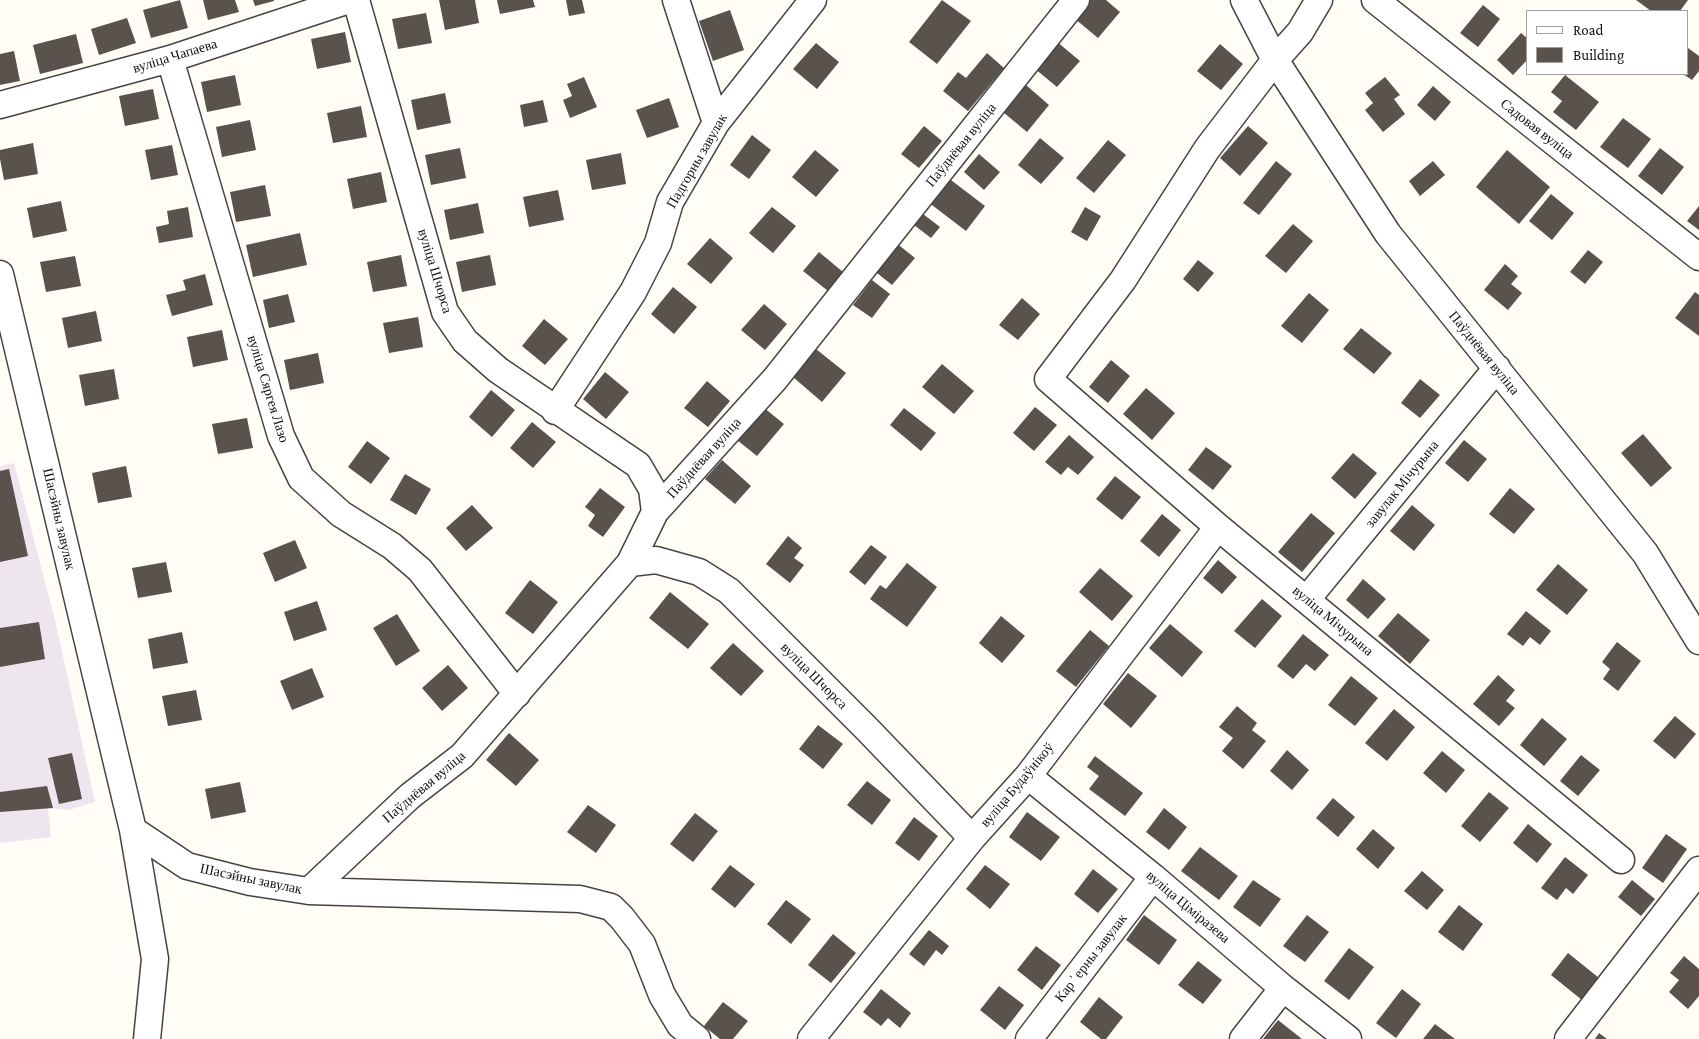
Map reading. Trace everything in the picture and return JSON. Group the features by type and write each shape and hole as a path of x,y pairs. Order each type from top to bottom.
{"street":[{"name":"вуліца Чапаева","path":"0,105 170,59 349,0"},
{"name":"вуліца Шчорса","path":"356,0 446,312 465,341 498,370 555,411 638,465 652,488 655,512"},
{"path":"676,0 716,123"},
{"name":"Падгорны завулак","path":"555,411 633,292 658,243 670,202 716,123 813,0"},
{"name":"Паўднёвая вуліца","path":"309,891 410,796 462,756 630,563 655,512 775,379 1076,0"},
{"name":"Паўднёвая вуліца","path":"1244,0 1275,60 1388,234 1645,553 1699,641"},
{"path":"1275,60 1300,32 1319,0"},
{"name":"Садовая вуліца","path":"1375,0 1699,257"},
{"name":"вуліца Сяргея Лазо","path":"170,59 281,436 301,478 341,514 392,546 420,570 517,694"},
{"name":"вуліца Мічурына","path":"1275,60 1207,149 1123,280 1048,379 1218,527 1621,860"},
{"name":"Шасэйны завулак","path":"0,274 133,830 187,866 250,882 309,891 580,899 611,907 642,944 662,995 680,1025 697,1039"},
{"name":"завулак Мічурына","path":"1307,599 1497,368"},
{"name":"вуліца Будаўнікоў","path":"811,1039 972,838 1028,776 1218,527"},
{"name":"вуліца Шчорса","path":"630,563 656,560 664,562 698,572 729,591 866,728 972,838"},
{"name":"вуліца Ціміразева","path":"1028,776 1283,988 1348,1039"},
{"path":"133,830 155,959 147,1039"},
{"path":"1568,1039 1699,870"},
{"name":"Карʼерны завулак","path":"1029,1039 1153,878"},
{"path":"1243,1039 1283,988"}],"shaded area":[{"path":"14,463 55,620 95,802 69,810 48,808 51,837 0,843 0,466"}],"building":[{"path":"180,0 188,28 151,38 143,10"},
{"path":"203,0 235,0 239,12 208,20"},
{"path":"253,0 274,0 274,1 255,6"},
{"path":"439,0 475,0 479,23 445,30"},
{"path":"497,0 533,0 535,7 500,14"},
{"path":"566,0 582,0 585,13 569,16"},
{"path":"942,0 971,21 937,64 909,42"},
{"path":"1090,0 1106,0 1120,12 1098,38 1074,18"},
{"path":"1636,0 1688,0 1681,10 1650,10"},
{"path":"1483,5 1500,19 1478,47 1460,33"},
{"path":"730,10 744,50 713,61 699,21"},
{"path":"426,13 432,43 398,49 392,19"},
{"path":"127,18 136,43 99,55 91,29"},
{"path":"345,32 351,62 317,69 311,39"},
{"path":"1521,33 1526,37 1526,61 1513,75 1497,60"},
{"path":"76,34 83,63 40,74 33,45"},
{"path":"1056,41 1080,61 1057,87 1034,68"},
{"path":"816,43 839,62 817,89 793,69"},
{"path":"1220,44 1243,64 1221,90 1197,71"},
{"path":"1689,49 1699,56 1699,71 1692,80 1684,75 1689,75"},
{"path":"14,51 20,81 0,85 0,54"},
{"path":"987,53 1004,68 968,111 943,91 958,72 966,78"},
{"path":"235,75 241,105 207,112 201,82"},
{"path":"1565,75 1599,102 1576,130 1553,112 1562,101 1551,92"},
{"path":"584,77 597,107 570,118 563,100 572,96 567,84"},
{"path":"1385,77 1400,95 1394,99 1405,114 1383,132 1365,110 1373,103 1365,93"},
{"path":"1026,85 1049,105 1027,132 1003,112"},
{"path":"1433,86 1451,102 1435,121 1417,105"},
{"path":"153,89 159,119 125,126 119,96"},
{"path":"445,93 451,123 417,130 411,100"},
{"path":"669,98 679,127 647,138 636,110"},
{"path":"543,100 548,122 524,127 520,105"},
{"path":"361,106 367,137 333,143 327,113"},
{"path":"1623,118 1651,139 1628,168 1600,147"},
{"path":"250,120 256,150 222,157 216,127"},
{"path":"924,126 942,141 919,168 901,154"},
{"path":"1248,126 1268,143 1240,176 1220,158"},
{"path":"752,135 771,150 749,179 730,165"},
{"path":"1040,138 1064,158 1041,184 1018,165"},
{"path":"1108,140 1126,155 1094,193 1076,178"},
{"path":"33,143 38,174 4,180 0,150"},
{"path":"172,145 178,175 151,180 145,150"},
{"path":"460,148 466,178 431,185 425,155"},
{"path":"1660,148 1684,167 1662,195 1638,176"},
{"path":"815,150 839,170 816,197 792,177"},
{"path":"1507,150 1550,187 1519,224 1476,187"},
{"path":"621,153 626,184 592,190 586,160"},
{"path":"979,154 1000,172 984,190 964,172"},
{"path":"1276,161 1292,174 1259,215 1243,203"},
{"path":"1433,161 1445,175 1420,196 1409,181"},
{"path":"381,172 387,202 353,209 347,179"},
{"path":"947,177 985,206 966,231 928,202"},
{"path":"265,185 271,216 236,222 230,192"},
{"path":"558,190 564,220 529,227 523,197"},
{"path":"1551,194 1574,213 1552,240 1529,221"},
{"path":"61,201 67,231 33,238 27,208"},
{"path":"478,203 484,233 450,240 444,210"},
{"path":"1699,206 1699,230 1687,221"},
{"path":"188,207 193,237 159,243 156,227 169,224 167,211"},
{"path":"772,207 796,226 773,253 749,233"},
{"path":"1085,207 1101,216 1087,241 1071,232"},
{"path":"923,214 940,227 931,238 914,225"},
{"path":"1293,224 1313,241 1286,273 1265,256"},
{"path":"300,233 307,265 253,277 246,245"},
{"path":"710,238 733,258 711,284 687,264"},
{"path":"895,242 915,258 892,285 872,269"},
{"path":"1588,250 1603,262 1585,284 1570,272"},
{"path":"819,252 843,272 828,291 803,271"},
{"path":"401,255 407,286 373,292 367,262"},
{"path":"490,255 496,285 462,292 456,262"},
{"path":"75,256 81,286 46,292 40,262"},
{"path":"1198,260 1214,273 1198,292 1183,279"},
{"path":"1505,264 1518,276 1511,284 1522,293 1508,310 1484,290"},
{"path":"205,274 213,305 172,316 166,295 186,290 183,280"},
{"path":"872,280 890,294 872,318 853,305"},
{"path":"673,287 697,307 674,334 651,314"},
{"path":"1695,292 1699,295 1699,336 1675,318"},
{"path":"1309,293 1329,310 1302,343 1281,326"},
{"path":"288,294 295,322 269,328 263,300"},
{"path":"1022,298 1040,314 1018,340 999,325"},
{"path":"764,304 787,324 765,350 741,330"},
{"path":"96,311 102,341 68,348 62,318"},
{"path":"418,317 423,347 389,353 383,323"},
{"path":"544,319 568,339 545,365 522,346"},
{"path":"1361,328 1392,353 1374,374 1343,349"},
{"path":"222,330 228,360 193,367 187,337"},
{"path":"816,349 846,373 822,402 793,377"},
{"path":"318,353 324,383 290,390 284,360"},
{"path":"1111,360 1130,376 1108,403 1089,387"},
{"path":"942,364 974,391 954,414 922,387"},
{"path":"114,369 119,399 85,406 79,375"},
{"path":"605,372 629,392 606,419 583,399"},
{"path":"1420,379 1440,395 1420,418 1401,403"},
{"path":"707,381 730,401 708,427 684,408"},
{"path":"1146,388 1175,413 1152,440 1123,414"},
{"path":"491,390 515,410 492,437 469,417"},
{"path":"763,407 784,424 757,456 737,440"},
{"path":"1035,407 1057,425 1034,451 1013,433"},
{"path":"904,408 936,433 921,451 890,425"},
{"path":"247,418 253,448 218,454 212,424"},
{"path":"532,422 556,442 533,468 510,448"},
{"path":"1643,434 1672,468 1651,487 1621,453"},
{"path":"1069,435 1094,457 1078,475 1068,467 1061,475 1045,462"},
{"path":"1464,440 1487,459 1468,482 1445,463"},
{"path":"367,441 390,458 371,484 348,467"},
{"path":"1206,447 1232,466 1213,490 1188,470"},
{"path":"1353,453 1377,473 1355,499 1331,478"},
{"path":"722,460 751,486 735,504 705,479"},
{"path":"126,466 132,497 98,503 92,473"},
{"path":"9,469 28,556 0,562 0,471"},
{"path":"405,474 431,489 416,515 390,500"},
{"path":"1115,476 1141,497 1122,520 1096,499"},
{"path":"600,488 625,507 603,537 588,526 595,515 585,507"},
{"path":"1510,488 1535,509 1514,534 1489,514"},
{"path":"472,505 493,528 466,551 446,528"},
{"path":"1412,505 1435,525 1414,551 1390,531"},
{"path":"1311,513 1335,533 1302,572 1278,552"},
{"path":"1162,514 1181,530 1159,557 1140,541"},
{"path":"788,536 802,548 794,558 804,565 790,583 766,564"},
{"path":"295,540 307,568 275,582 263,553"},
{"path":"871,545 887,557 865,585 849,572"},
{"path":"1218,560 1237,577 1222,594 1203,578"},
{"path":"166,562 172,592 138,598 132,568"},
{"path":"907,563 937,587 907,627 870,599 880,585 886,589"},
{"path":"1558,564 1588,590 1567,615 1536,590"},
{"path":"1100,568 1133,596 1112,621 1079,592"},
{"path":"1363,579 1386,599 1368,619 1346,600"},
{"path":"530,580 558,602 533,634 505,613"},
{"path":"670,592 709,624 688,649 649,618"},
{"path":"1262,599 1282,616 1255,648 1234,631"},
{"path":"317,601 327,630 294,641 284,612"},
{"path":"1526,611 1551,631 1540,645 1530,637 1523,646 1507,634"},
{"path":"1398,613 1430,640 1410,664 1378,636"},
{"path":"397,614 420,651 396,666 373,628"},
{"path":"1001,616 1025,636 1002,663 979,643"},
{"path":"39,622 45,659 0,667 0,628"},
{"path":"1170,624 1203,652 1182,677 1149,648"},
{"path":"1090,630 1109,646 1076,687 1056,671"},
{"path":"182,632 188,663 153,669 148,639"},
{"path":"1303,634 1329,655 1315,671 1306,664 1293,679 1277,666"},
{"path":"1617,642 1641,661 1618,691 1603,679 1610,669 1602,662"},
{"path":"733,643 764,671 741,696 710,668"},
{"path":"448,665 468,688 442,711 422,688"},
{"path":"312,668 324,697 292,710 280,681"},
{"path":"1128,673 1157,696 1131,728 1103,704"},
{"path":"1498,675 1515,690 1506,701 1515,708 1499,726 1473,704"},
{"path":"1351,676 1378,698 1355,726 1328,705"},
{"path":"196,690 202,720 168,726 162,696"},
{"path":"1237,706 1257,723 1252,730 1266,741 1243,769 1222,751 1233,738 1219,727"},
{"path":"1394,709 1415,727 1387,761 1365,743"},
{"path":"1675,716 1696,734 1675,759 1653,741"},
{"path":"1542,718 1567,739 1544,766 1520,745"},
{"path":"818,725 843,744 823,769 799,749"},
{"path":"509,733 539,760 516,786 486,760"},
{"path":"1287,750 1309,770 1292,790 1270,771"},
{"path":"1442,751 1465,770 1446,793 1423,773"},
{"path":"72,753 82,799 59,804 48,758"},
{"path":"1581,755 1600,770 1578,796 1560,781"},
{"path":"1095,756 1143,793 1125,816 1089,789 1099,776 1087,767"},
{"path":"867,781 891,800 872,825 847,805"},
{"path":"240,782 246,812 211,819 205,789"},
{"path":"47,786 53,808 0,812 0,792"},
{"path":"1489,792 1509,808 1480,842 1461,826"},
{"path":"1333,798 1355,817 1338,837 1316,818"},
{"path":"588,805 616,825 596,853 567,832"},
{"path":"1164,808 1187,827 1169,850 1146,832"},
{"path":"1027,812 1060,837 1041,861 1009,837"},
{"path":"695,813 718,831 693,862 670,844"},
{"path":"914,817 938,836 919,861 895,843"},
{"path":"1528,824 1552,844 1537,863 1513,843"},
{"path":"1373,829 1395,848 1378,869 1356,849"},
{"path":"1666,834 1687,849 1663,883 1642,868"},
{"path":"1200,847 1238,876 1219,900 1181,871"},
{"path":"1565,857 1588,875 1573,894 1566,888 1557,900 1541,888"},
{"path":"730,865 755,884 735,908 711,889"},
{"path":"985,865 1010,884 990,909 966,889"},
{"path":"1093,869 1118,889 1098,913 1074,894"},
{"path":"1422,871 1444,890 1427,910 1404,891"},
{"path":"1253,880 1281,899 1260,927 1233,907"},
{"path":"1632,880 1655,899 1641,916 1618,897"},
{"path":"786,900 811,919 791,944 767,924"},
{"path":"1459,905 1483,924 1463,951 1438,932"},
{"path":"1144,915 1177,940 1159,965 1126,940"},
{"path":"1307,915 1329,932 1305,962 1283,946"},
{"path":"929,930 949,946 942,955 936,950 924,966 909,954"},
{"path":"833,934 856,953 831,983 808,965"},
{"path":"1036,946 1061,965 1042,990 1017,970"},
{"path":"1349,948 1374,967 1349,1000 1324,981"},
{"path":"1568,953 1599,978 1582,1000 1551,975"},
{"path":"1684,956 1699,969 1699,996 1688,1009 1669,992 1679,980 1670,973"},
{"path":"1198,961 1222,980 1203,1004 1178,985"},
{"path":"999,986 1024,1005 1005,1030 980,1010"},
{"path":"881,989 911,1013 900,1028 888,1018 881,1026 863,1012"},
{"path":"1402,989 1421,1004 1396,1038 1376,1023"},
{"path":"1099,997 1123,1017 1106,1039 1101,1039 1080,1022"},
{"path":"723,1002 748,1021 733,1039 720,1039 704,1026"},
{"path":"1278,1020 1302,1039 1263,1039"},
{"path":"1435,1024 1455,1039 1423,1039"},
{"path":"1599,1033 1607,1039 1595,1039"}]}
